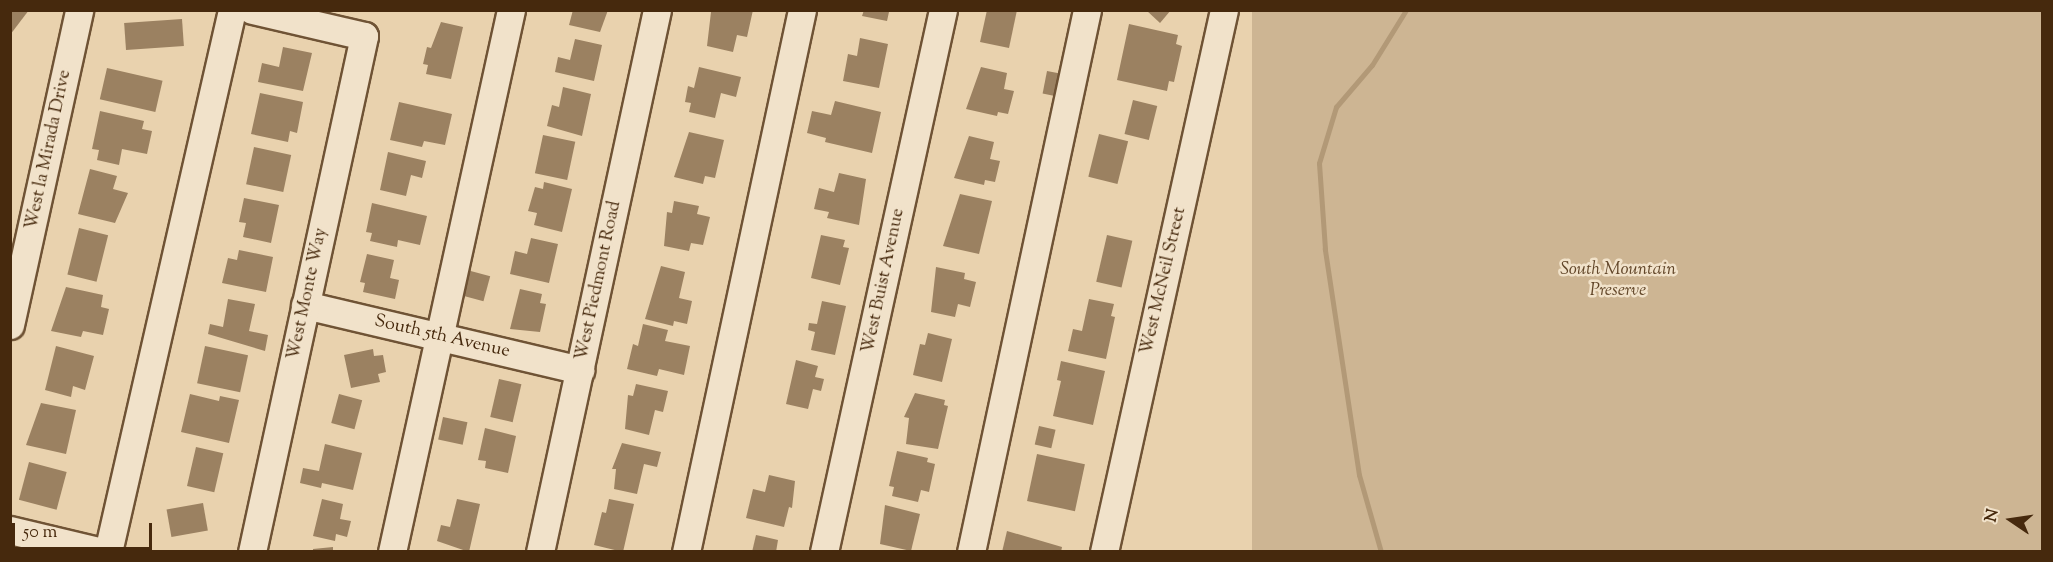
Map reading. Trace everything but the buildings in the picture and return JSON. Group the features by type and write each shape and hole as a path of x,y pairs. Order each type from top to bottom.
{"street":[{"name":"West la Mirada Drive","path":"10,325 80,10"},
{"path":"108,552 232,10"},
{"name":"West Monte Way","path":"252,10 364,36 252,552"},
{"path":"392,552 511,10"},
{"name":"West Piedmont Road","path":"540,552 657,10"},
{"path":"686,552 802,10"},
{"name":"West Buist Avenue","path":"825,552 943,10"},
{"path":"971,552 1087,10"},
{"name":"West McNeil Street","path":"1104,552 1224,10"},
{"name":"South 5th Avenue","path":"305,305 580,370"},
{"path":"10,530 102,552"}],"green space":[{"name":"South Mountain Preserve","path":"1252,11 2042,11 2042,552 1252,552"}],"waterway":[{"path":"1381,552 1359,475 1325,249 1319,163 1336,107 1372,65 1406,10"}]}
